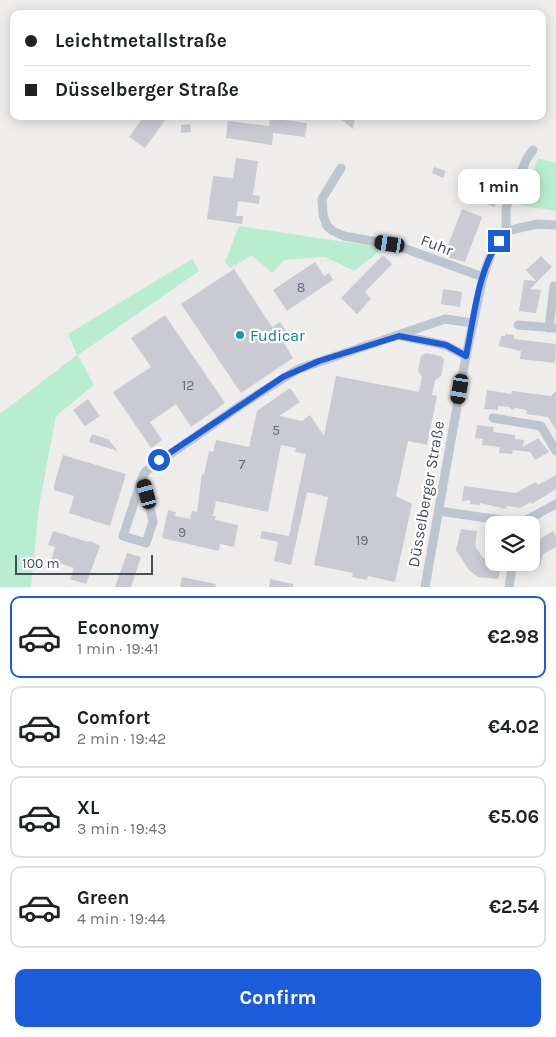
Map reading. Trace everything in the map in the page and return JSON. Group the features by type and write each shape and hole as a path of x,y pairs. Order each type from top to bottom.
{"street":[{"path":"533,150 526,160 506,208 506,231 536,224 556,224"},
{"name":"Fuhr","path":"341,168 322,199 323,215 327,226 333,231 344,236 398,246 483,277"},
{"name":"Düsselberger Straße","path":"425,587 466,356 483,277 492,251 506,231"},
{"path":"518,324 552,328 554,286 556,286"},
{"path":"143,476 153,522 146,543 122,536 143,476 159,460 291,372 445,319 473,323"},
{"path":"399,336 446,345 466,356"},
{"path":"493,418 541,426 556,451"},
{"path":"535,516 556,504"},
{"path":"439,511 485,518"},
{"path":"509,587 512,571"}],"green space":[{"path":"538,158 556,163 556,211 520,205"},
{"path":"239,226 384,248 354,271 325,257 284,260 272,273 252,255 231,268 225,262"},
{"path":"192,259 199,271 78,355 94,385 56,416 39,506 31,587 0,587 0,414 77,355 68,334"}],"building":[{"path":"141,120 165,120 145,148 129,137"},
{"path":"270,120 307,123 305,137 273,133 272,145 226,138 228,121 269,126"},
{"path":"342,120 354,120 353,129"},
{"path":"190,124 191,132 181,133 181,125"},
{"path":"236,158 258,161 253,195 260,196 259,204 238,201 236,216 243,216 242,224 207,219 213,176 233,178"},
{"path":"434,167 446,171 443,178 432,173"},
{"path":"463,179 485,188 490,181 503,187 494,207 482,202 482,195 461,186"},
{"path":"462,209 482,217 465,262 444,256"},
{"path":"383,255 392,264 365,292 371,299 357,314 341,298"},
{"path":"541,256 552,267 530,289 541,290 536,313 519,311 524,280 536,281 526,270"},
{"name":"Fudicar","path":"315,262 324,276 329,273 333,280 287,311 273,290"},
{"name":"Fudicar","path":"234,269 272,327 280,322 291,338 284,343 293,358 241,393 181,304"},
{"path":"443,289 462,292 460,307 441,304"},
{"path":"165,315 225,403 191,427 176,404 150,422 162,440 151,448 113,392 151,367 131,338"},
{"path":"505,334 514,335 514,339 556,344 555,363 520,359 521,351 499,346 501,336 505,336"},
{"path":"426,353 441,356 444,360 441,376 435,380 432,395 437,396 427,445 408,441 396,496 412,504 395,582 368,576 367,580 352,577 353,573 314,565 328,497 307,492 291,565 274,561 278,542 260,538 262,531 289,536 306,454 295,452 296,448 281,445 268,512 216,501 213,516 216,516 215,520 238,525 234,547 220,544 219,551 162,538 168,510 176,512 175,516 190,519 192,511 197,512 202,474 204,475 209,451 213,452 216,440 249,447 257,411 290,388 300,402 279,416 302,421 310,415 324,436 336,376 419,392 422,377 418,371 421,356"},
{"path":"487,390 511,394 512,391 551,396 556,391 556,430 548,417 526,414 527,410 515,408 512,410 510,407 498,406 498,410 484,409"},
{"path":"88,399 100,416 85,426 73,410"},
{"path":"477,425 494,427 493,432 515,435 515,439 524,440 523,447 538,438 549,452 535,460 530,452 513,450 512,454 499,453 500,447 482,445 483,439 475,438"},
{"path":"92,434 108,439 118,451 89,442"},
{"path":"63,455 126,474 110,526 69,513 74,496 54,490"},
{"path":"556,475 556,489 532,504 531,502 520,508 507,506 506,509 480,503 480,505 470,504 470,500 462,501 464,486 516,493 536,482 538,485"},
{"path":"461,529 477,531 475,546 485,559 485,571 500,571 498,579 478,577 469,570 456,550"},
{"path":"53,531 88,542 91,541 100,546 86,584 70,579 74,568 51,560 55,547 48,545"},
{"path":"553,531 556,536 556,547 543,554 540,566 540,539"},
{"path":"127,553 141,557 131,587 115,587"},
{"path":"182,577 216,584 215,587 180,587"},
{"path":"270,579 293,584 293,587 269,587"}],"place":[{"name":"Fudicar","path":"240,335"}],"route":[{"path":"159,460 283,377 319,361 399,336 446,345 466,356 483,277 492,251 499,241"}]}
